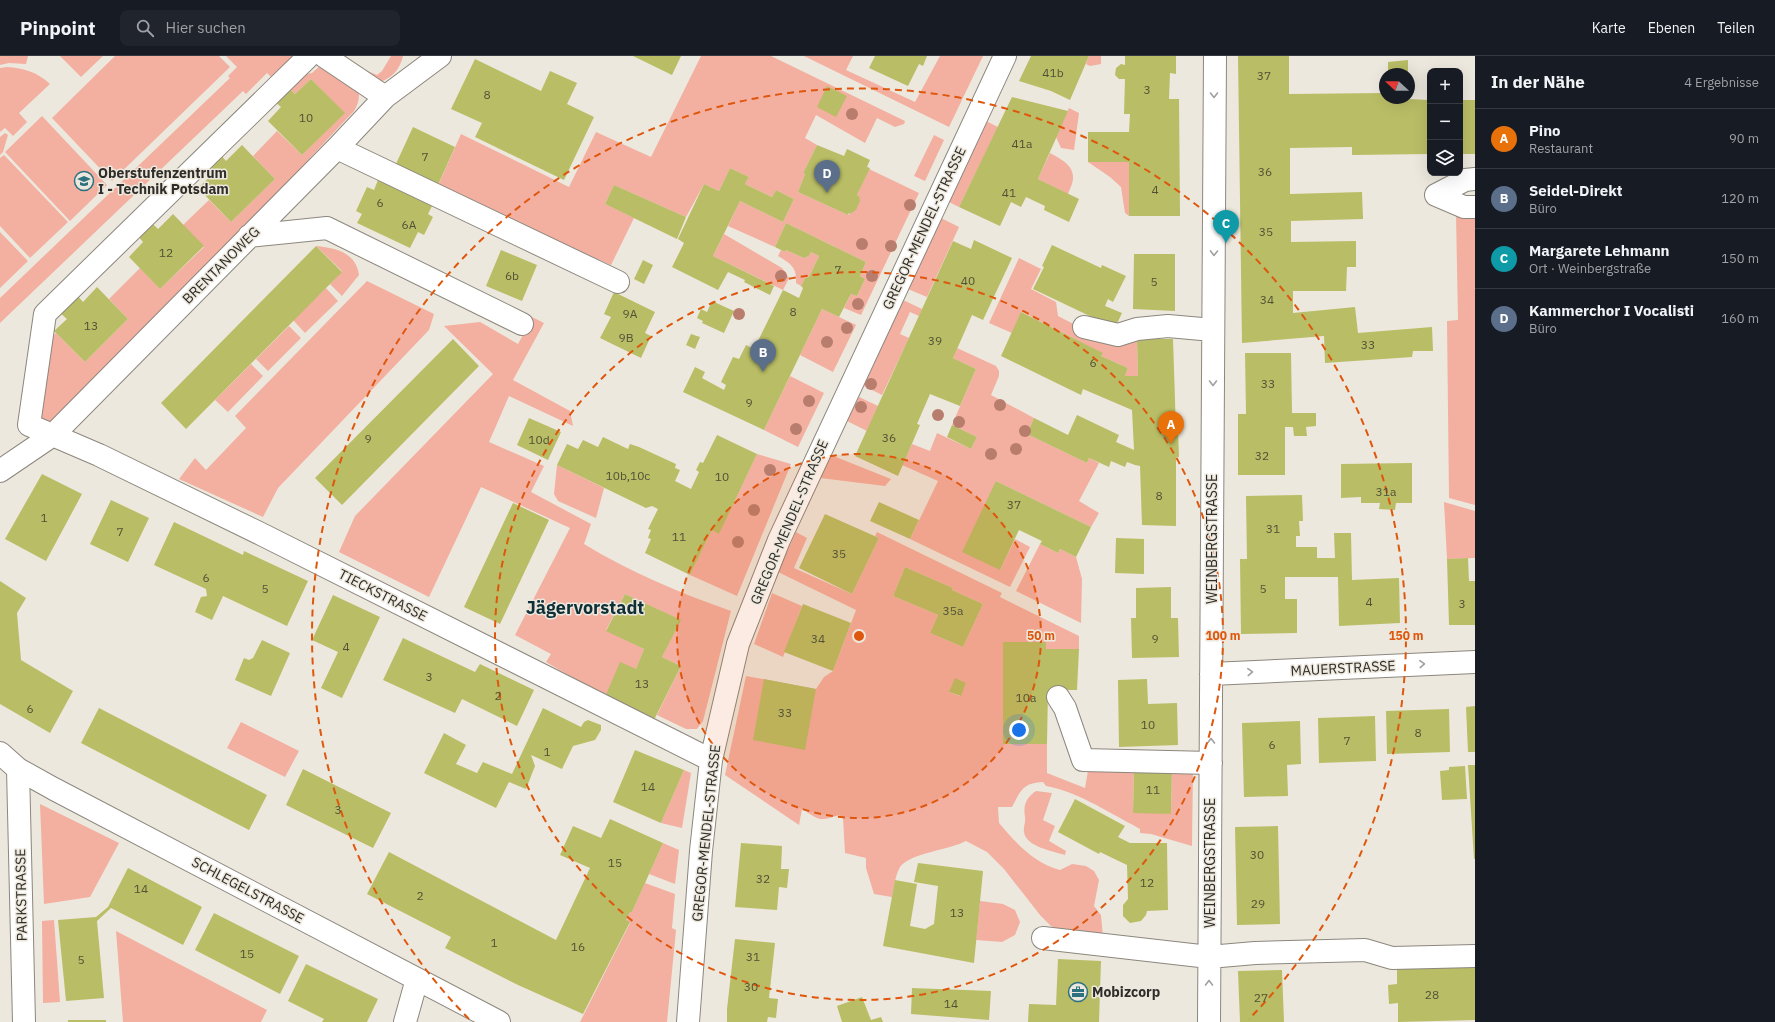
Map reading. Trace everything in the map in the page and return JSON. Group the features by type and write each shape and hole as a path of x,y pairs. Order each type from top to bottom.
{"street":[{"name":"TIECKSTRASSE","path":"309,56 45,314 29,426 99,455 263,535 711,760"},
{"path":"324,56 385,97"},
{"name":"GREGOR-MENDEL-STRASSE","path":"688,1022 701,852 711,760 738,644 779,540 1005,56"},
{"name":"WEINBERGSTRASSE","path":"1209,1022 1214,56"},
{"name":"BRENTANOWEG","path":"0,471 53,435 337,148 385,97 431,59"},
{"path":"337,148 618,282"},
{"path":"1475,179 1465,180 1436,195 1464,207 1475,207"},
{"path":"249,236 327,228 522,324"},
{"path":"1084,327 1118,335 1137,329 1168,326 1213,330"},
{"name":"MAUERSTRASSE","path":"1211,674 1475,662"},
{"path":"1058,697 1065,708 1084,760 1211,764"},
{"name":"SCHLEGELSTRASSE","path":"0,753 18,769 499,1022"},
{"name":"PARKSTRASSE","path":"18,769 24,1022"},
{"path":"1043,938 1209,957 1255,953 1365,950 1392,958 1475,956"},
{"path":"405,1022 417,979"}],"shaded area":[{"path":"0,56 28,56 26,64 9,63 0,65"},
{"path":"60,56 103,56 81,77"},
{"path":"115,56 219,56 230,67 112,181 52,118"},
{"path":"226,56 315,56 299,64 282,66 271,77 267,73 246,94 243,91 0,323 0,298 230,78 228,76 237,67"},
{"path":"391,56 403,56 400,65 395,72 380,82 360,68 377,75 382,71"},
{"path":"701,56 771,56 905,121 904,124 895,127 877,118 865,143 816,115 805,138 817,145 803,173 805,174 798,192 848,215 855,210 858,205 859,196 857,195 869,169 919,193 861,315 844,308 851,294 857,296 865,279 860,276 866,262 786,223 775,247 728,226 740,201 783,222 794,199 776,190 772,197 745,184 749,177 730,168 719,191 704,184 686,217 614,185 605,204 634,218 611,265 437,188 461,134 569,187 596,132 651,157"},
{"path":"804,56 853,56 846,70 915,102 940,56 983,56 949,127"},
{"path":"1089,56 1101,56 1101,64 1090,66 1086,64"},
{"path":"322,64 349,83 357,91 359,99 354,111 226,248 57,419 43,426 34,401 44,345 56,333 85,362 128,319 109,299 140,268 160,289 204,247 183,225 209,200 231,222 275,179 253,156 277,131 302,155 344,113 311,79 295,94 289,88 300,75 312,73"},
{"path":"7,67 30,71 40,76 50,84 19,113 27,122 13,136 5,128 0,132 0,68"},
{"path":"1069,108 1079,113 1074,150 1061,148 1056,137"},
{"path":"42,116 107,185 70,221 5,152"},
{"path":"986,121 998,127 959,207 949,202"},
{"path":"5,133 8,135 3,152 0,155 0,137"},
{"path":"934,135 944,140 925,181 914,176"},
{"path":"1050,153 1065,162 1073,173 1073,180 1068,194 1038,179"},
{"path":"4,155 68,222 30,258 0,226 0,158"},
{"path":"1088,162 1129,162 1129,216 1125,213 1121,187 1110,177"},
{"path":"1456,214 1475,214 1475,505 1449,498 1447,321 1458,320"},
{"path":"941,218 959,227 927,297 908,289"},
{"path":"0,232 28,261 0,288"},
{"path":"724,234 782,268 789,278 783,290 713,256"},
{"path":"316,246 338,250 354,261 359,275 342,296 330,284 342,271"},
{"path":"781,250 785,252 786,250 804,258 809,256 811,252 819,256 809,277 805,278 801,286 796,283 795,273 792,266 778,256"},
{"path":"1019,258 1041,269 1031,289 1056,302 1058,316 1087,331 1137,339 1138,376 1125,376 1128,368 1101,356 1102,353 1022,312 1012,333 989,323"},
{"path":"367,281 434,314 429,330 278,488 263,517 179,479 195,458 206,470 246,428 235,416"},
{"path":"326,288 338,301 305,333 293,320"},
{"path":"903,300 922,309 919,316 910,312 900,334 909,338 882,395 864,386"},
{"path":"510,306 544,323 513,380 570,411 573,426 509,396 489,442 544,466 531,492 591,524 584,544 619,564 656,581 731,611 703,721 697,729 686,729 657,715 681,666 662,657 680,620 625,594 606,630 644,649 636,669 605,697 546,662 551,654 515,635 570,528 481,487 429,597 339,552 355,516 493,374 444,326 480,322 518,344 529,324"},
{"path":"822,309 856,325 833,372 800,355"},
{"path":"289,326 301,338 268,371 256,359"},
{"path":"957,348 996,366 999,371 999,376 991,395 1034,418 1027,434 1087,463 1089,458 1099,463 1079,501 1099,513 1091,527 996,481 1000,570 1015,539 1030,547 1010,587 910,539 938,481 902,465 912,444 930,451 937,433 971,449 977,437 952,425 976,369 953,358"},
{"path":"251,364 263,376 228,412 215,400"},
{"path":"790,376 824,393 798,447 764,430"},
{"path":"859,397 878,406 867,431 847,421"},
{"path":"757,454 791,464 737,596 690,575 712,530 719,533"},
{"path":"831,455 891,479 885,486 820,478"},
{"path":"557,465 604,488 596,518 558,501 554,494"},
{"path":"1444,502 1475,511 1475,558 1447,559"},
{"path":"796,532 807,538 794,568 852,594 879,538 875,536 877,532 1002,593 1000,597 1079,636 1079,649 1046,649 1046,642 1004,642 1003,744 1047,744 1047,773 1085,788 1089,765 1134,766 1133,811 1171,814 1172,767 1193,766 1192,846 1151,834 1140,833 1140,829 1091,802 1046,786 1043,782 1036,783 1023,788 1012,807 998,807 999,823 1019,845 1042,863 1060,870 1072,864 1086,866 1094,871 1099,880 1094,906 1101,915 1103,938 1073,936 1051,926 1040,915 1004,869 987,852 966,841 912,858 905,862 900,867 897,874 892,897 874,894 866,868 866,858 845,853 843,818 839,815 827,819 819,819 802,809 799,825 725,775 746,676 816,689 824,677 833,671 856,610 778,572","holes":["905,567 953,588 952,590 983,604 963,647 930,633 938,615 893,596","966,683 960,696 949,692"]},
{"path":"1040,544 1058,553 1060,549 1076,557 1082,579 1081,623 1016,591"},
{"path":"772,593 802,606 783,657 754,644"},
{"path":"241,722 299,751 285,777 227,748"},
{"path":"684,770 691,773 682,828 661,823"},
{"path":"1036,791 1052,793 1043,820 1055,826 1049,841 1066,851 1065,855 1041,848 1026,837 1024,832 1025,805 1030,796"},
{"path":"40,804 119,843 90,897 44,904"},
{"path":"663,843 679,850 675,884 649,874"},
{"path":"645,883 675,894 672,928 676,930 667,1022 580,1022 630,923 626,920 630,912 632,912"},
{"path":"980,901 1003,904 1015,910 1020,922 1015,935 1002,942 976,940"},
{"path":"54,920 60,1002 43,1003 42,921"},
{"path":"116,931 267,1010 261,1022 123,1022"}],"building":[{"path":"633,56 681,56 672,75"},
{"path":"875,56 927,56 923,66 919,64 908,86 869,68"},
{"path":"1031,56 1089,56 1070,100 1051,91 1019,81"},
{"path":"1125,56 1176,56 1176,74 1170,73 1169,99 1179,99 1180,216 1129,216 1129,162 1088,162 1088,132 1129,132 1130,114 1124,114 1125,79 1119,79 1115,75 1116,68 1121,64 1125,65"},
{"path":"1238,56 1289,56 1289,94 1379,93 1379,104 1415,104 1415,99 1427,100 1427,154 1352,155 1352,147 1290,148 1290,194 1362,192 1363,219 1291,221 1291,242 1356,241 1356,267 1347,267 1346,291 1293,291 1293,313 1355,307 1358,333 1432,327 1433,351 1413,351 1412,357 1325,363 1324,336 1242,343"},
{"path":"475,59 541,91 550,71 577,83 567,104 594,117 564,180 475,137 482,123 451,109"},
{"path":"1408,60 1408,68 1388,68 1388,62"},
{"path":"311,79 345,113 302,155 268,121 281,107 275,102 289,88 295,94"},
{"path":"827,86 847,96 836,117 817,107"},
{"path":"1012,97 1068,111 1038,179 1079,199 1069,222 1044,210 1045,206 1026,197 1021,207 1011,202 1000,226 959,207"},
{"path":"1463,100 1475,100 1475,154 1463,154"},
{"path":"413,127 455,147 438,185 395,166"},
{"path":"242,145 275,179 231,222 198,188 212,175 206,168 220,154 226,161"},
{"path":"817,145 844,156 847,149 870,160 867,167 870,168 857,195 859,196 860,201 856,210 848,215 798,192 805,174 803,173"},
{"path":"730,168 749,177 745,184 772,197 776,190 794,199 783,222 740,201 713,256 774,286 770,295 728,272 718,290 672,267 684,243 678,239 704,184 719,191"},
{"path":"378,180 432,206 428,214 433,217 424,235 418,232 410,248 357,223 362,214 356,211 367,187 374,190"},
{"path":"614,185 686,217 677,239 605,204"},
{"path":"173,214 204,246 160,289 129,257 143,242 137,235 151,222 158,229"},
{"path":"786,223 866,262 860,276 865,279 857,296 851,294 839,317 822,309 764,430 683,392 695,367 705,372 702,378 724,390 726,385 721,382 733,357 739,359 746,345 754,349 783,290 799,298 803,288 801,286 805,278 809,277 819,256 811,252 809,256 804,258 775,247"},
{"path":"974,240 1012,258 983,320 972,315 953,358 976,369 960,406 930,394 917,424 920,425 898,476 855,456 953,241 971,249"},
{"path":"1052,245 1101,268 1102,265 1126,276 1113,302 1108,299 1105,306 1122,313 1115,328 1033,289 1044,267 1042,266"},
{"path":"316,246 342,272 186,429 161,403"},
{"path":"501,250 537,265 522,301 486,286"},
{"path":"1134,254 1175,254 1175,311 1133,309"},
{"path":"643,260 653,265 644,284 634,279"},
{"path":"97,287 128,319 85,362 54,331 67,319 59,312 77,295 83,302"},
{"path":"614,292 655,312 645,333 651,336 641,358 600,338 611,317 604,314"},
{"path":"712,301 734,311 724,333 702,323 703,321 697,318 701,309 707,312"},
{"path":"1021,312 1103,353 1101,356 1128,368 1125,376 1138,376 1137,339 1173,339 1176,431 1178,431 1179,457 1176,457 1176,526 1142,525 1140,466 1127,462 1125,467 1111,461 1109,467 1089,458 1087,463 1027,434 1034,418 1068,435 1077,415 1119,435 1116,442 1134,450 1132,410 1083,389 1081,395 1001,356"},
{"path":"691,334 700,337 695,349 686,345"},
{"path":"453,339 479,366 342,505 315,478"},
{"path":"1245,353 1291,353 1292,413 1316,413 1316,426 1306,427 1307,436 1294,436 1293,427 1285,427 1285,475 1238,475 1238,414 1246,414"},
{"path":"529,418 561,432 548,460 517,445"},
{"path":"952,425 977,437 971,449 947,437"},
{"path":"717,435 757,454 719,534 712,530 690,575 645,553 651,539 648,538 651,530 648,529 658,509 652,506 646,508 557,465 567,444 578,449 583,440 598,447 603,437 628,449 630,444 639,447 676,464 675,468 680,470 675,481 691,489 699,472 696,470 700,462 703,463"},
{"path":"1412,463 1412,503 1396,503 1395,510 1379,509 1380,503 1361,503 1361,497 1341,498 1341,464"},
{"path":"42,474 82,494 46,561 5,539"},
{"path":"996,481 1091,527 1076,557 1060,549 1058,553 1040,544 1042,541 1019,530 1000,570 962,552"},
{"path":"1302,495 1303,521 1299,521 1300,536 1296,536 1296,547 1317,547 1317,558 1335,558 1334,533 1351,533 1352,580 1399,578 1400,623 1339,626 1338,577 1285,577 1285,599 1297,599 1297,633 1241,634 1240,559 1247,559 1246,496"},
{"path":"111,500 149,518 128,562 90,544"},
{"path":"879,502 919,520 910,539 870,521"},
{"path":"513,503 549,520 500,624 464,607"},
{"path":"825,514 879,538 852,594 799,568"},
{"path":"174,522 243,555 244,551 308,581 287,626 223,596 212,620 195,612 201,597 207,596 206,589 154,565"},
{"path":"1116,538 1144,539 1144,574 1115,573"},
{"path":"1468,558 1469,581 1475,581 1475,625 1449,625 1447,559"},
{"path":"905,567 953,588 952,590 983,604 963,647 930,633 938,615 893,596"},
{"path":"0,581 26,598 17,613 21,660 73,691 50,733 0,704"},
{"path":"1171,587 1171,618 1178,618 1179,657 1132,658 1131,618 1136,618 1136,588"},
{"path":"625,594 681,620 662,657 681,666 654,720 605,697 620,662 636,669 644,649 606,631"},
{"path":"333,595 380,617 342,698 321,688 338,652 312,640"},
{"path":"803,604 851,623 833,671 784,652"},
{"path":"403,638 475,672 480,664 534,690 517,726 462,699 455,713 383,680"},
{"path":"262,640 290,653 271,696 235,680 244,658 249,660 253,658"},
{"path":"1003,642 1046,642 1046,649 1079,649 1077,690 1048,690 1047,744 1003,744"},
{"path":"955,678 966,683 961,696 949,692"},
{"path":"764,679 816,689 805,750 753,740"},
{"path":"1147,679 1148,704 1177,703 1178,745 1119,747 1118,680"},
{"path":"1475,706 1475,752 1468,752 1466,707"},
{"path":"99,708 267,795 249,830 81,743"},
{"path":"543,708 581,727 584,722 588,720 601,725 601,730 595,740 573,746 562,769 531,755 535,766 526,789 509,782 496,808 424,773 444,733 466,745 456,764 477,773 483,762 512,774"},
{"path":"1449,709 1450,752 1387,754 1386,711"},
{"path":"1375,716 1376,761 1319,763 1318,718"},
{"path":"1300,721 1301,764 1287,765 1288,796 1244,797 1242,723"},
{"path":"635,750 684,770 661,823 613,802"},
{"path":"1468,765 1475,765 1475,859 1474,859"},
{"path":"1134,766 1172,767 1171,814 1133,813"},
{"path":"1465,766 1467,799 1442,800 1440,771 1449,770 1449,767"},
{"path":"303,769 391,813 373,848 286,805"},
{"path":"1075,799 1125,826 1118,837 1130,843 1167,843 1168,910 1147,911 1146,915 1141,921 1130,923 1123,916 1123,905 1128,899 1127,865 1100,852 1099,854 1058,832"},
{"path":"610,819 663,843 632,912 630,912 626,920 630,922 583,1014 518,985 445,948 451,937 367,894 389,852 556,940 590,868 560,855 573,826 601,838"},
{"path":"1278,826 1280,924 1237,925 1235,827"},
{"path":"741,843 782,846 781,869 789,869 787,888 779,887 777,910 735,907"},
{"path":"918,863 983,871 974,963 883,946 895,880 917,884 910,926 925,929 934,924 938,886 914,882"},
{"path":"128,868 202,907 183,945 111,908 97,921 104,998 66,1001 58,920 96,917 108,907"},
{"path":"214,913 299,956 280,994 195,950"},
{"path":"735,939 775,943 769,998 778,999 776,1018 768,1017 767,1022 727,1022 727,1009"},
{"path":"1058,959 1101,961 1099,1022 1028,1022 1029,1004 1056,1005"},
{"path":"306,964 378,999 367,1022 322,1022 324,1019 288,1001"},
{"path":"1475,964 1475,1020 1398,1022 1398,1003 1389,1004 1388,985 1397,984 1397,966"},
{"path":"1282,970 1284,1022 1240,1022 1238,971"},
{"path":"912,988 991,991 989,1020 911,1014"},
{"path":"862,997 871,1020 881,1017 883,1022 842,1022 837,1006"},
{"path":"68,1020 106,1020 106,1022 68,1022"}],"place":[{"name":"Oberstufenzentrum I - Technik Potsdam","path":"84,181"},
{"name":"Kammerchor I Vocalisti","path":"827,193"},
{"name":"Margarete Lehmann","path":"1226,243"},
{"name":"Seidel-Direkt","path":"763,372"},
{"name":"Pino","path":"1171,444"},
{"name":"Mobizcorp","path":"1078,992"}],"district":[{"name":"Jägervorstadt","path":"585,607"}]}
